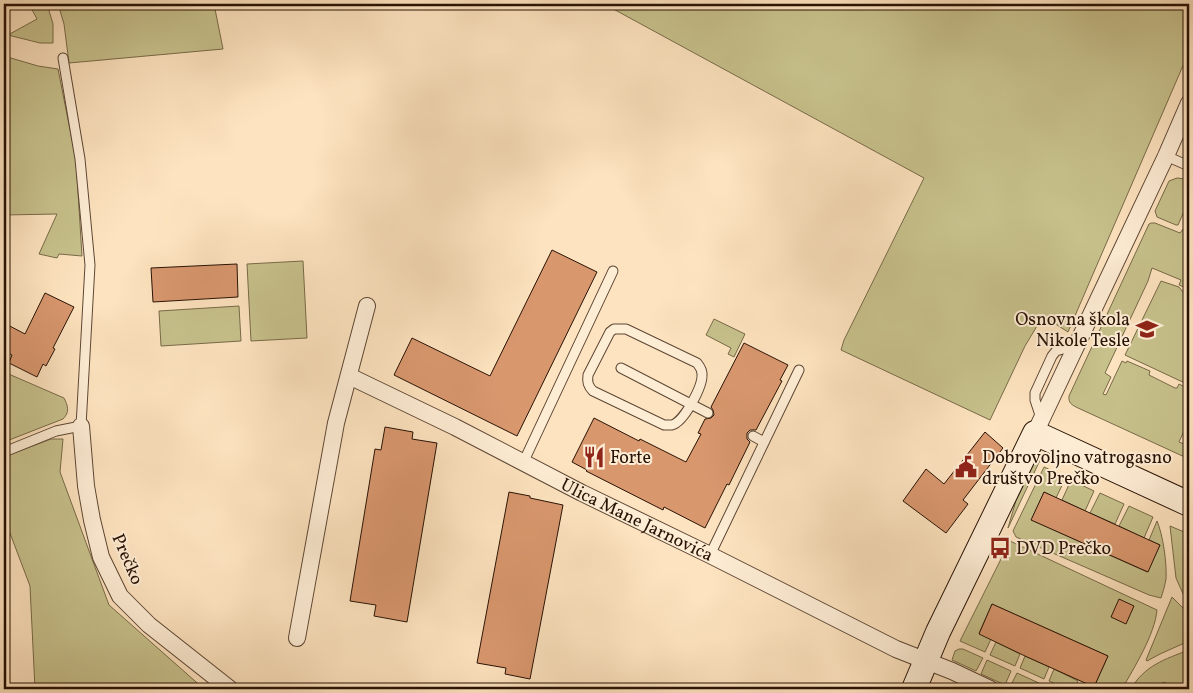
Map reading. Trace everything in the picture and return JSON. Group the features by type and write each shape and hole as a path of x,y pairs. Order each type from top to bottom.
{"street":[{"path":"914,689 938,632 1077,345 1189,103"},
{"path":"297,638 336,424 367,306"},
{"name":"Ulica Mane Jarnovića","path":"349,376 455,427 582,493 896,649 990,689"},
{"name":"Prečko","path":"81,426 86,486 92,520 101,557 120,596 149,625 230,689"},
{"path":"1038,427 1189,504"}],"lane":[{"path":"4,452 56,431 81,426 90,264 80,159 63,58"},
{"path":"1166,156 1189,166"},
{"path":"523,463 614,271"},
{"path":"614,329 626,329 697,363 702,369 702,382 691,404 678,422 672,425 664,425 594,391 587,382 588,375 610,332 614,329"},
{"path":"620,368 708,413"},
{"path":"710,555 799,370"},
{"path":"753,436 764,442"}],"shaded area":[{"path":"29,4 47,4 53,24 53,43 40,43 8,35 37,19"},
{"path":"58,4 214,4 223,49 69,63 64,24"},
{"path":"607,4 1189,4 1189,46 1188,48 1185,47 1185,61 1068,332 1043,316 1025,346 990,420 841,350 844,340 924,178"},
{"path":"4,56 38,66 58,69 76,160 82,256 59,254 57,258 39,254 57,214 4,215"},
{"path":"1177,178 1186,179 1189,182 1189,200 1178,225 1176,225 1157,217 1155,211 1169,181"},
{"path":"1151,223 1180,233 1183,229 1189,232 1189,289 1179,285 1181,280 1152,268 1148,281 1105,373 1111,377 1103,394 1106,395 1122,361 1126,363 1127,361 1150,371 1149,375 1175,388 1179,384 1189,389 1189,420 1179,442 1184,444 1189,432 1189,459 1078,408 1072,405 1069,400 1069,396"},
{"path":"303,261 307,338 251,341 247,264"},
{"path":"1161,281 1179,287 1182,291 1189,294 1189,385 1125,355"},
{"path":"239,306 241,341 161,346 159,311"},
{"path":"714,319 745,334 734,357 728,354 731,348 706,335"},
{"path":"4,372 64,398 68,409 67,414 63,419 4,442"},
{"path":"51,439 63,439 60,472 109,605 204,689 35,689 30,586 4,520 4,457"},
{"path":"1042,456 1008,528 1019,490 1032,462"},
{"path":"1044,467 1066,477 1056,498 1044,492 1032,520 1147,572 1160,545 1149,540 1157,521 1163,541 1166,565 1166,579 1161,598 1149,595 1016,537 1013,531"},
{"path":"1071,480 1094,491 1085,511 1062,500"},
{"path":"1100,493 1124,504 1115,524 1090,513"},
{"path":"1129,506 1153,517 1144,538 1119,526"},
{"path":"1170,526 1189,534 1189,603 1176,578"},
{"path":"1010,541 1157,610 1148,640 1122,689 1080,689 1083,683 1094,687 1108,656 992,604 979,633 991,639 985,652 960,641"},
{"path":"1172,597 1189,614 1189,641 1147,661 1146,660"},
{"path":"996,642 1020,654 1015,666 990,655"},
{"path":"959,649 983,658 976,671 952,660 955,651"},
{"path":"1189,650 1189,689 1179,689 1163,682 1160,689 1131,689 1142,674 1156,664"},
{"path":"1025,656 1049,667 1044,679 1020,668"},
{"path":"987,660 1011,671 1005,685 981,674"},
{"path":"1054,669 1078,681 1074,689 1067,689 1049,681"},
{"path":"1017,673 1041,684 1039,689 1014,689 1010,687"}],"building":[{"path":"552,250 597,272 517,436 394,375 412,338 490,376"},
{"path":"237,264 238,297 153,302 151,268"},
{"path":"45,293 74,307 53,348 55,349 46,366 43,364 37,377 9,363 12,355 4,351 4,323 25,334"},
{"path":"744,343 788,365 780,380 782,381 756,430 750,430 747,433 747,439 750,442 705,528 664,507 663,510 572,462 594,418 686,462 701,434 698,433 705,419 711,418 714,415 711,407"},
{"path":"385,427 413,432 412,439 437,443 407,622 374,616 376,605 350,601 375,449 381,450"},
{"path":"985,432 1003,448 963,500 968,504 946,533 903,501 926,469 944,484"},
{"path":"509,492 563,505 530,679 505,674 506,668 477,663"},
{"path":"1044,492 1160,545 1148,572 1031,520"},
{"path":"1119,599 1134,606 1126,624 1111,617"},
{"path":"992,604 1108,656 1094,687 979,634"}],"place":[{"name":"Osnovna škola Nikole Tesle","path":"1147,329"},
{"name":"Forte","path":"594,457"},
{"name":"Dobrovoljno vatrogasno društvo Prečko","path":"966,467"},
{"name":"DVD Prečko","path":"1000,548"}]}
